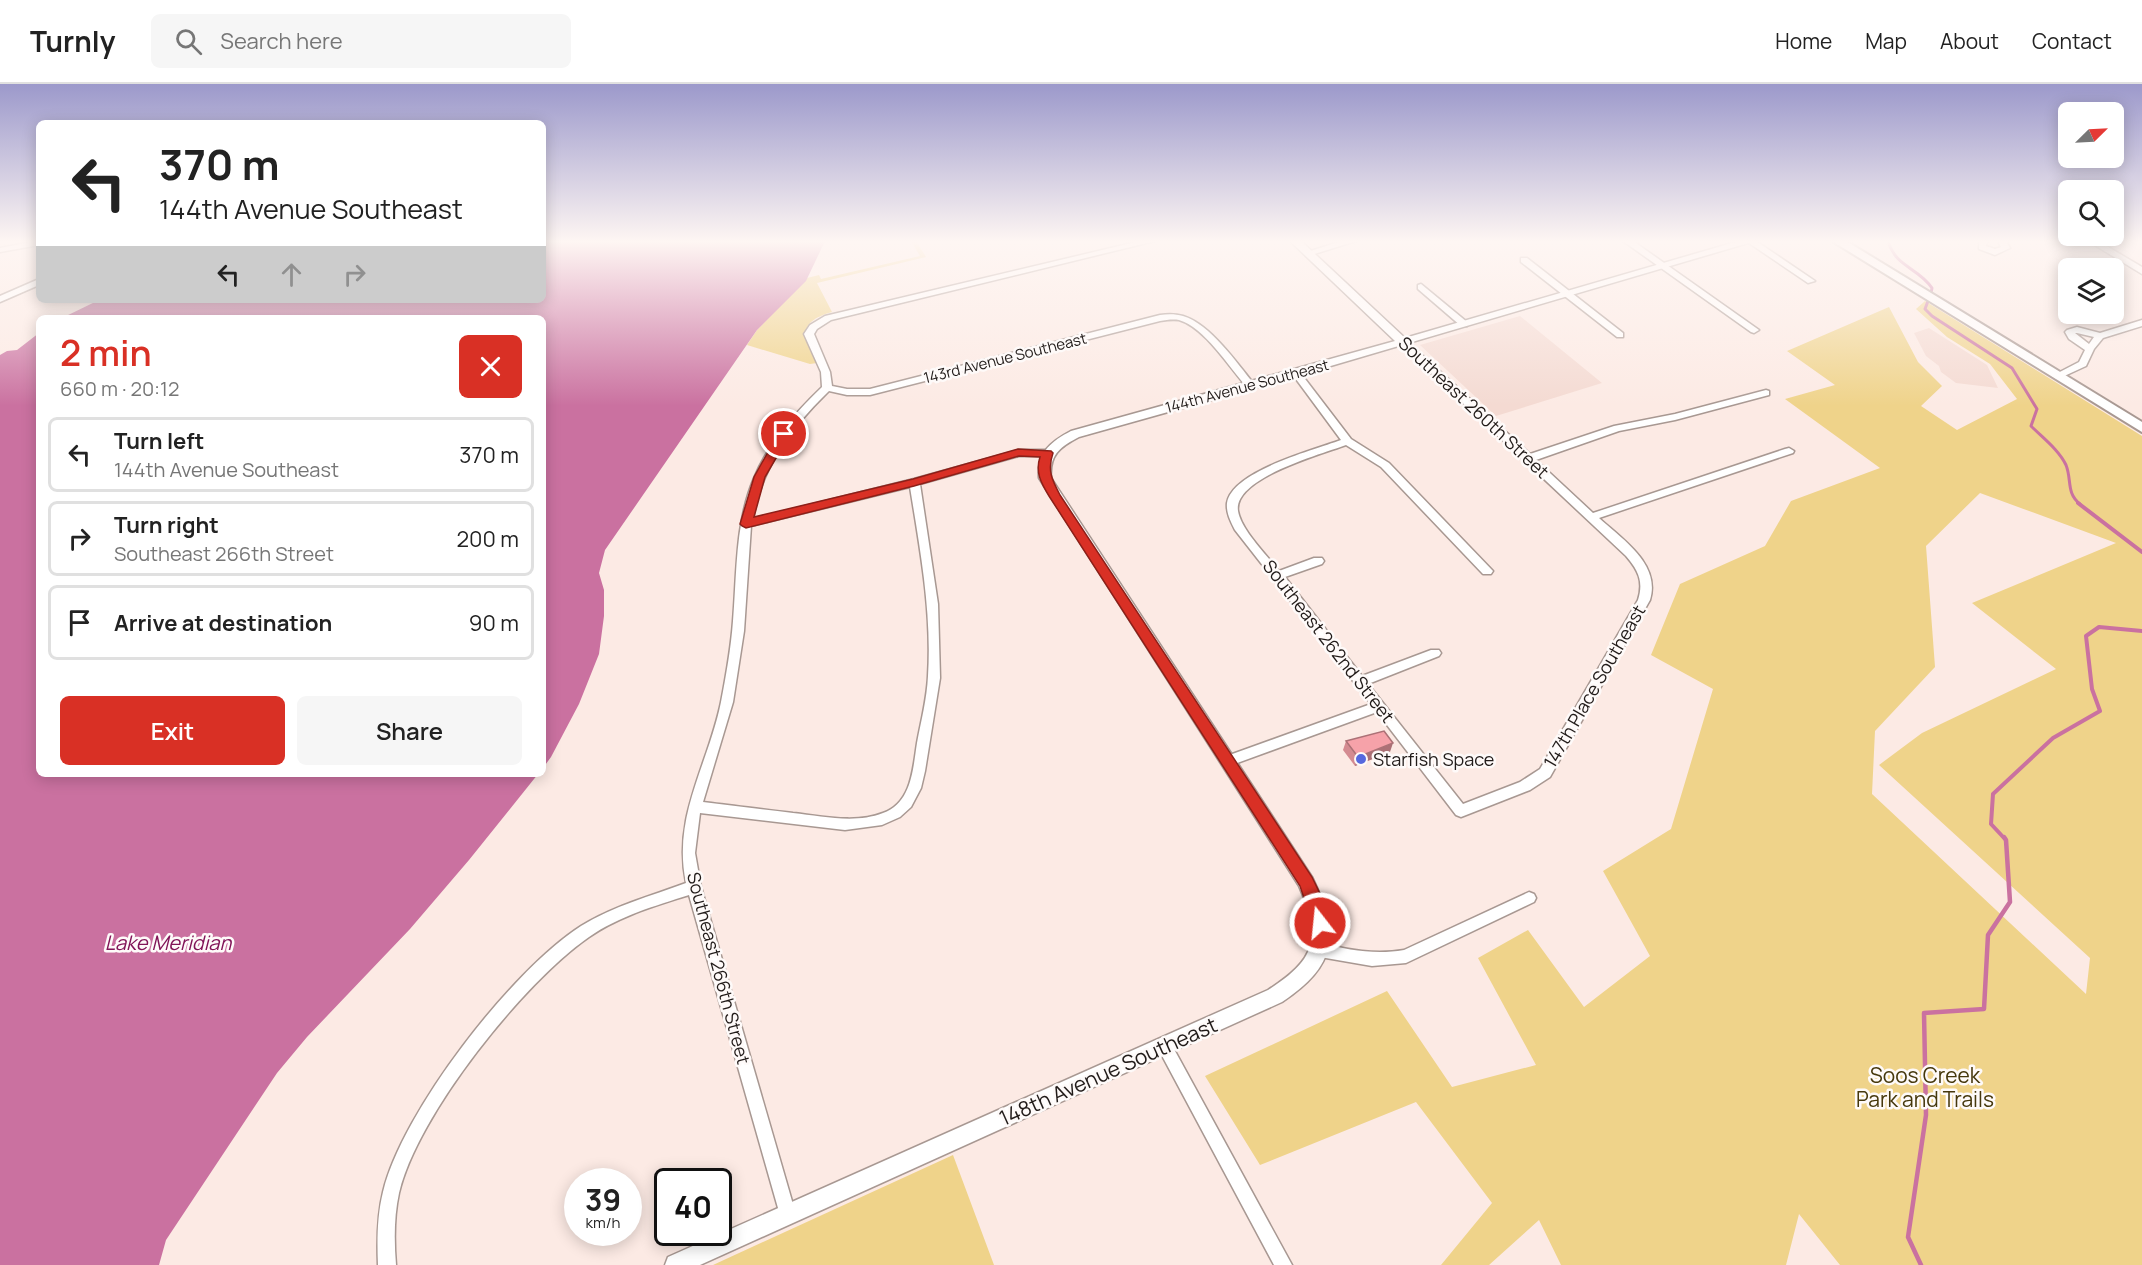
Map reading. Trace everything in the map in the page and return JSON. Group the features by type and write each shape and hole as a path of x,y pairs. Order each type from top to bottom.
{"main road":[{"path":"1927,296 2142,428"}],"street":[{"path":"827,388 828,376 825,365 809,337 813,327 836,315 916,296"},
{"name":"Southeast 260th Street","path":"1354,296 1630,553 1641,566 1647,579"},
{"path":"1432,296 1464,324"},
{"name":"144th Avenue Southeast","path":"1047,453 1061,441 1075,434 1561,296"},
{"path":"1571,296 1620,335"},
{"path":"1705,296 1754,330"},
{"path":"1356,355 1369,348 1378,336 1379,324 1372,313"},
{"name":"143rd Avenue Southeast","path":"827,388 847,392 870,392 1160,318 1182,318 1202,330 1249,384"},
{"path":"2090,349 2072,337 2070,332 2077,330 2100,336 2142,323"},
{"path":"2057,376 2083,364 2090,349 2100,336"},
{"path":"1296,373 1347,441 1385,465 1487,571"},
{"name":"Southeast 266th Street","path":"788,1215 694,887 689,842 696,807 726,705 739,624 746,524 760,477 784,434 803,410 827,388"},
{"path":"1530,458 1617,428 1675,417 1766,393"},
{"name":"Southeast 262nd Street","path":"1347,441 1262,474 1235,495 1232,504 1233,513 1239,527 1461,811"},
{"path":"1591,517 1789,451"},
{"path":"746,524 1018,453 1047,453 1043,466 1045,478 1055,496 1306,882 1320,923 1322,937 1320,950 1370,961 1406,956 1529,898"},
{"path":"696,807 844,824 869,822 888,817 901,810 910,796 919,769 934,678 934,630 928,564 914,482"},
{"path":"1277,576 1318,561"},
{"name":"147th Place Southeast","path":"1461,811 1524,786 1545,773 1644,600 1648,589 1647,579"},
{"path":"1360,682 1435,653"},
{"path":"1229,761 1380,706"},
{"path":"387,1265 386,1249 392,1191 410,1144 437,1095 502,1012 543,967 584,932 623,912 694,887"},
{"name":"148th Avenue Southeast","path":"676,1265 1275,996 1304,976 1320,950"},
{"path":"1164,1045 1283,1265"}],"shaded area":[{"path":"1520,316 1602,383 1496,416 1420,345"},
{"path":"1929,328 1987,365 1998,388 1956,383 1941,372 1939,366 1926,356 1914,333"}],"green space":[{"path":"790,296 824,296 832,312 813,321 806,332 806,338 817,363 810,364 747,345 757,330"},
{"name":"Soos Creek Park and Trails","path":"1925,301 2142,436 2142,1265 1840,1265 1799,1214 1786,1265 1561,1265 1539,1220 1489,1265 1441,1265 1492,1203 1416,1102 1260,1165 1205,1076 1387,991 1452,1087 1536,1065 1478,958 1528,930 1584,1007 1650,956 1603,871 1671,829 1713,689 1651,655 1680,584 1765,546 1791,501 1880,468 1785,399 1835,385 1787,351 1889,307 1918,362 1942,386 1921,406 1957,430 2017,399 1990,364 1947,337 1916,309","holes":["1980,493 2116,543 1972,603 2056,669 1922,733 1879,765 2090,958 2086,994 1872,794 1875,731 1935,667 1926,546"]},
{"path":"953,1155 994,1265 713,1265 739,1253"}],"water":[{"path":"546,296 791,296 757,330 605,550 599,573 604,590 604,616 599,654 579,704 546,764 546,315 68,315 93,303 546,303"},
{"name":"Lake Meridian","path":"36,335 36,777 536,777 410,929 307,1037 277,1073 166,1240 159,1265 0,1265 0,355 7,351 17,350"}],"building":[{"path":"1384,731 1393,743 1358,757 1346,741"}],"waterway":[{"path":"1928,301 1925,309 1932,316 2012,368 2037,409 2031,426 2063,460 2073,495 2080,504"},
{"path":"2078,503 2142,552"},
{"path":"2005,839 1991,824 1993,794 2053,738 2100,711 2092,689 2086,636 2099,627 2142,631"},
{"path":"1921,1265 1908,1237 1926,1115 1924,1013 1984,1009 1988,935 2010,902 2004,837"}],"place":[{"name":"Starfish Space","path":"1361,759"}],"route":[{"path":"784,434 760,477 746,524 784,516 1018,453 1047,453 1043,466 1045,478 1055,496 1306,882 1320,923"}]}
